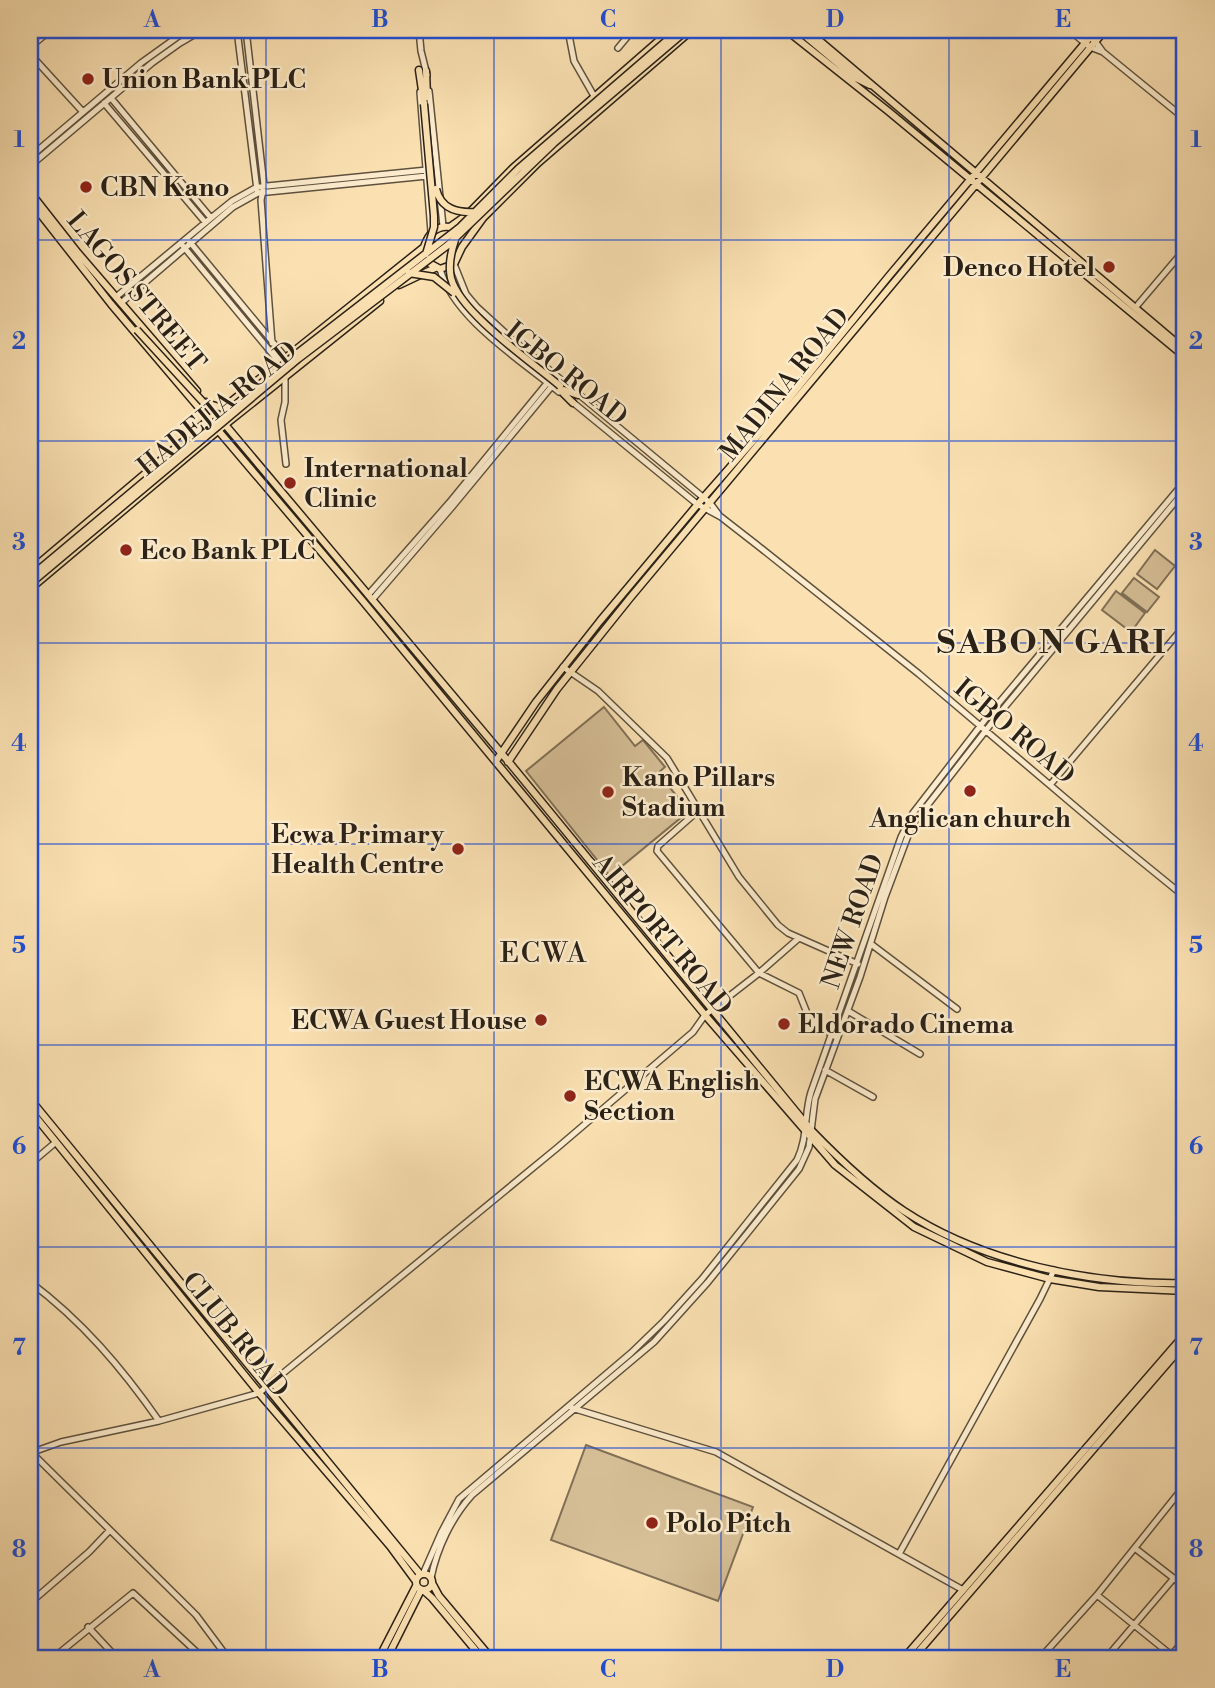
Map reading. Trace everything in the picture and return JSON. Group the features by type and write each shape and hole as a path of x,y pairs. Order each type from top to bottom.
{"main road":[{"path":"438,269 427,262 425,251 430,233 467,215 513,168 671,30"},
{"path":"30,577 336,321 475,212 534,154 679,30"},
{"path":"30,586 298,359 457,237 554,143 690,30"},
{"path":"454,264 462,247 484,218 538,163 690,30"},
{"path":"786,30 976,178 1185,350"},
{"path":"793,30 853,78 875,87"},
{"path":"798,30 853,78 868,96"},
{"path":"807,30 1185,357"},
{"name":"MADINA ROAD","path":"1090,42 1096,30"},
{"name":"MADINA ROAD","path":"503,770 571,671 976,178 1090,42 1105,30"},
{"path":"423,70 434,216 434,227 425,251"},
{"path":"426,103 439,198 457,211 475,212"},
{"name":"LAGOS STREET","path":"30,191 126,310 226,424"},
{"name":"LAGOS STREET","path":"30,201 110,302 220,430"},
{"path":"446,227 460,236 462,247"},
{"path":"457,237 449,270 454,287 465,303 554,386 578,395"},
{"name":"HADEJIA ROAD","path":"30,571 216,413 425,251"},
{"name":"HADEJIA ROAD","path":"30,586 404,282 454,264"},
{"path":"409,273 428,275 441,281 480,322 573,403"},
{"path":"126,310 137,330 204,402 219,407 236,405"},
{"name":"MADINA ROAD","path":"496,761 563,667 700,501 806,384"},
{"name":"AIRPORT ROAD","path":"226,424 509,761 835,1165 914,1227 987,1262 1049,1279 1099,1287 1185,1291"},
{"name":"AIRPORT ROAD","path":"220,430 705,1015 808,1131 875,1190 915,1217 960,1241 1009,1258 1109,1280 1147,1284 1185,1283"},
{"path":"30,1099 55,1137 267,1386 482,1658"},
{"name":"CLUB ROAD","path":"30,1110 55,1137 259,1393 420,1582"},
{"path":"956,1249 960,1241"},
{"path":"904,1658 1185,1334"},
{"path":"913,1658 1185,1343"},
{"path":"420,1582 428,1589 431,1580"},
{"path":"420,1582 431,1580"},
{"path":"431,1580 439,1596 491,1658"},
{"path":"379,1658 420,1582"},
{"path":"387,1658 420,1582"}],"street":[{"path":"30,39 41,30"},
{"path":"30,47 51,30"},
{"path":"30,157 141,63 187,30"},
{"path":"30,166 104,103 180,43 202,30"},
{"path":"235,30 260,189"},
{"path":"246,30 272,343"},
{"path":"419,30 446,227"},
{"path":"568,30 574,61 594,96"},
{"path":"618,48 633,30"},
{"path":"1069,30 1090,42 1185,119"},
{"path":"1080,30 1090,42"},
{"path":"30,54 83,112"},
{"path":"423,70 430,233"},
{"path":"111,98 208,220"},
{"path":"104,103 171,183 208,220"},
{"path":"189,241 208,220 232,201 260,189 427,173"},
{"path":"171,183 177,178"},
{"path":"118,300 189,241 260,189"},
{"path":"189,241 282,360"},
{"path":"183,246 272,343 282,360"},
{"path":"1135,308 1185,249"},
{"name":"IGBO ROAD","path":"454,264 466,294 477,307 700,501"},
{"name":"IGBO ROAD","path":"438,269 449,293 469,315 554,386"},
{"path":"285,377 285,402 281,420 286,464"},
{"path":"370,597 554,386"},
{"name":"IGBO ROAD","path":"573,403 919,674 1185,897"},
{"name":"NEW ROAD","path":"808,1131 811,1092 848,1011 858,964 910,824 979,726 1185,481"},
{"name":"NEW ROAD","path":"910,824 1081,612 1185,490"},
{"path":"1049,785 1185,625"},
{"path":"563,667 598,691 658,747 700,809 746,886 778,925 788,933 858,964"},
{"path":"700,809 658,846 657,851 759,974 799,993 809,1018 835,1037"},
{"name":"NEW ROAD","path":"808,1131 835,1037 871,944 888,882"},
{"path":"228,1658 195,1615 30,1452 61,1442 159,1421 259,1393 557,1148 693,1032 705,1015 759,974 799,938"},
{"path":"871,944 957,1009"},
{"path":"848,1011 920,1054"},
{"path":"825,1070 873,1097"},
{"path":"420,1582 460,1504 631,1353 702,1279 797,1160 808,1131"},
{"path":"30,1164 55,1137"},
{"path":"899,1554 1054,1269"},
{"path":"30,1282 63,1307 93,1338 128,1376 159,1421"},
{"path":"572,1407 716,1452 963,1590"},
{"path":"1027,1658 1032,1653 1045,1657 1136,1549 1185,1485"},
{"path":"431,1580 440,1549 460,1504"},
{"path":"30,1603 110,1530"},
{"path":"1136,1549 1185,1587"},
{"path":"1106,1658 1174,1578"},
{"path":"53,1658 133,1593 203,1658"},
{"path":"1097,1595 1172,1657 1185,1639"},
{"path":"89,1627 117,1658"},
{"path":"30,1646 41,1658"}],"shaded area":[{"path":"1155,550 1175,566 1157,589 1137,574"},
{"path":"1134,578 1159,597 1147,612 1122,593"},
{"path":"1116,591 1145,613 1131,632 1102,610"},
{"name":"Kano Pillars Stadium","path":"604,707 635,746 643,740 665,767 658,773 689,811 610,876 526,771"},
{"name":"Polo Pitch","path":"586,1445 753,1507 718,1601 551,1540"}],"place":[{"name":"Union Bank PLC","path":"88,79"},
{"name":"CBN Kano","path":"86,187"},
{"name":"Denco Hotel","path":"1109,267"},
{"name":"International Clinic","path":"290,483"},
{"name":"Eco Bank PLC","path":"126,550"},
{"name":"Anglican church","path":"970,791"},
{"name":"Kano Pillars Stadium","path":"608,792"},
{"name":"Ecwa Primary Health Centre","path":"458,849"},
{"name":"ECWA Guest House","path":"541,1020"},
{"name":"Eldorado Cinema","path":"784,1024"},
{"name":"ECWA English Section","path":"570,1096"},
{"name":"Polo Pitch","path":"652,1523"}],"district":[{"name":"SABON GARI","path":"1052,641"},
{"name":"ECWA","path":"544,952"}]}
